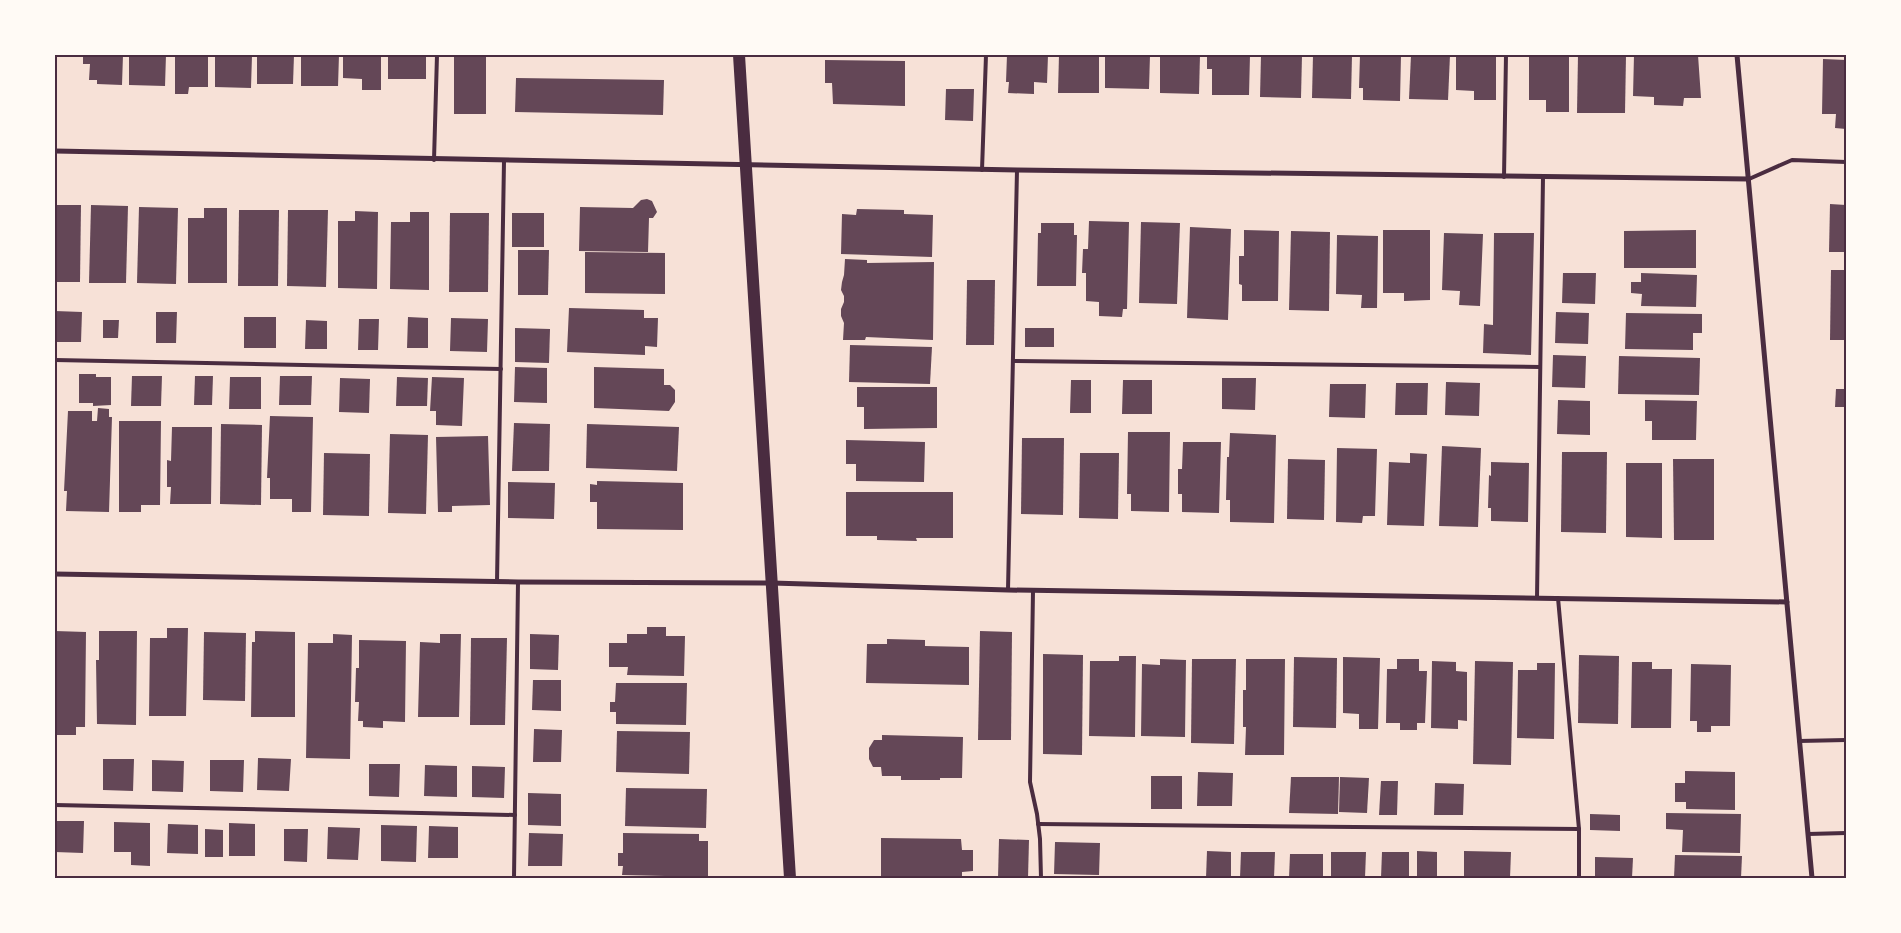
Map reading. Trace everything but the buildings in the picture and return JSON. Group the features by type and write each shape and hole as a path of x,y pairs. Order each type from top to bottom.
{"main road":[{"path":"738,55 790,878"}],"street":[{"path":"1738,55 1812,878"},
{"path":"55,151 504,162 982,170 1504,177 1749,178"},
{"path":"55,574 497,582 772,583 1033,591 1787,602"}],"lane":[{"path":"434,160 436,55"},
{"path":"982,170 986,55"},
{"path":"1504,177 1506,55"},
{"path":"1749,178 1792,160 1846,162"},
{"path":"497,582 504,162"},
{"path":"1008,590 1017,170"},
{"path":"1537,598 1543,177"},
{"path":"55,360 501,369"},
{"path":"1013,361 1540,368"},
{"path":"514,878 518,582"},
{"path":"1033,591 1030,782 1038,824 1041,878"},
{"path":"1558,598 1579,829 1579,878"},
{"path":"1799,741 1846,740"},
{"path":"55,805 515,815"},
{"path":"1038,824 1579,829"},
{"path":"1808,834 1846,833"}]}
